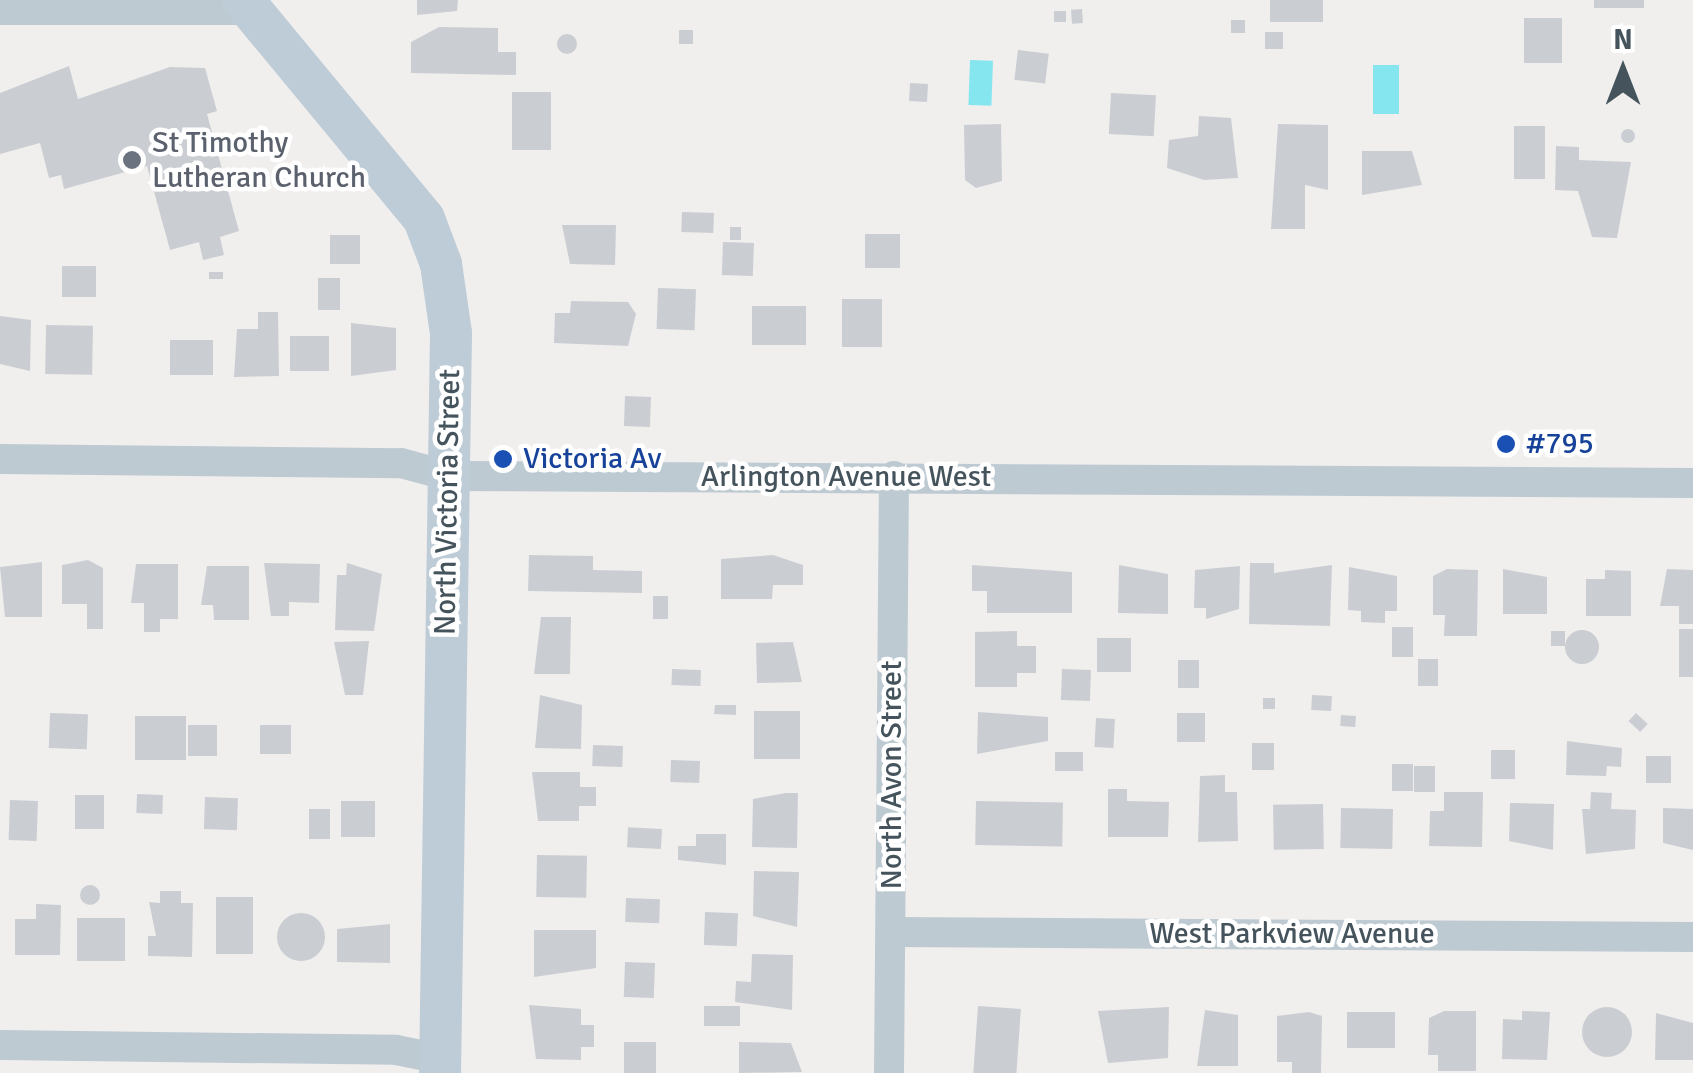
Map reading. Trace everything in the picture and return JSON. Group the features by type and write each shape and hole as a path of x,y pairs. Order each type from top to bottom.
{"street":[{"path":"0,10 246,5"},
{"name":"North Victoria Street","path":"246,5 424,219 452,333 440,1066"},
{"name":"Arlington Avenue West","path":"0,459 401,463 448,476 1693,483"},
{"name":"North Avon Street","path":"889,1073 894,476"},
{"name":"West Parkview Avenue","path":"892,932 1693,936"},
{"path":"0,1046 396,1050 440,1066"}],"water":[{"path":"970,60 993,61 991,106 968,105"},
{"path":"1373,65 1399,65 1399,114 1373,114"}],"building":[{"path":"417,0 458,0 457,11 417,15"},
{"path":"1270,0 1323,0 1323,22 1270,22"},
{"path":"1594,0 1644,0 1644,8 1594,8"},
{"path":"1082,9 1083,23 1072,24 1071,10"},
{"path":"1054,11 1066,11 1066,22 1054,22"},
{"path":"1524,18 1562,18 1562,63 1524,63"},
{"path":"1231,20 1245,20 1245,33 1231,33"},
{"path":"439,27 498,28 498,52 516,52 516,75 411,73 411,42"},
{"path":"679,30 693,30 693,44 679,44"},
{"path":"1265,32 1283,32 1283,49 1265,49"},
{"path":"563,34 571,34 577,44 571,54 563,54 557,48 557,40"},
{"path":"1018,50 1049,54 1045,84 1014,80"},
{"name":"St Timothy Lutheran Church","path":"69,66 78,99 170,67 205,68 217,111 207,114 239,231 220,237 224,255 203,260 199,242 170,250 147,166 64,189 61,175 49,178 40,143 0,154 0,93"},
{"path":"910,83 928,84 927,102 909,101"},
{"path":"512,92 551,92 551,150 512,150"},
{"path":"1111,93 1156,95 1154,136 1109,134"},
{"path":"1199,116 1231,118 1238,178 1204,180 1167,168 1169,140 1198,136"},
{"path":"1001,124 1002,181 976,188 965,180 964,125"},
{"path":"1278,124 1328,125 1328,190 1305,185 1305,229 1271,229"},
{"path":"1514,126 1545,126 1545,179 1514,179"},
{"path":"1628,129 1635,136 1628,143 1621,136"},
{"path":"1556,146 1579,147 1579,160 1631,162 1617,238 1592,237 1578,191 1555,190"},
{"path":"1362,151 1412,151 1422,185 1362,195"},
{"path":"682,212 714,213 713,233 681,232"},
{"path":"562,225 616,225 615,265 570,264"},
{"path":"730,227 741,227 741,240 730,240"},
{"path":"865,234 900,234 900,268 865,268"},
{"path":"330,235 360,235 360,264 330,264"},
{"path":"723,242 754,243 753,276 722,275"},
{"path":"62,266 96,266 96,297 62,297"},
{"path":"209,272 223,272 223,279 209,279"},
{"path":"318,278 340,278 340,310 318,310"},
{"path":"658,288 696,289 695,330 657,329"},
{"path":"842,299 882,299 882,347 842,347"},
{"path":"571,301 628,302 636,314 628,346 554,343 555,313 570,313"},
{"path":"752,306 806,306 806,345 752,345"},
{"path":"258,312 278,312 279,376 234,377 237,329 258,329"},
{"path":"0,316 31,320 30,371 0,364"},
{"path":"351,323 396,328 396,370 351,376"},
{"path":"46,325 93,326 92,375 45,374"},
{"path":"290,336 329,336 329,371 290,371"},
{"path":"170,340 213,340 213,375 170,375"},
{"path":"625,396 651,397 650,427 624,426"},
{"path":"529,555 593,556 593,570 642,571 642,593 528,591"},
{"path":"773,555 803,565 803,585 773,585 772,599 721,599 721,559"},
{"path":"88,560 103,568 103,629 87,629 87,604 62,604 62,565"},
{"path":"42,562 42,617 5,617 0,567"},
{"path":"264,563 320,564 319,603 289,602 289,616 271,616"},
{"path":"347,563 382,574 374,631 335,630 337,575 346,575"},
{"path":"1250,563 1274,563 1274,573 1332,565 1330,626 1249,624"},
{"path":"136,564 178,564 178,619 160,619 160,632 144,632 144,603 131,603"},
{"path":"972,565 1072,572 1072,613 987,613 987,591 972,591"},
{"path":"1119,565 1168,574 1168,614 1118,613"},
{"path":"207,566 249,566 249,620 214,620 213,605 201,605"},
{"path":"1240,566 1239,609 1206,619 1206,608 1194,608 1195,570"},
{"path":"1349,567 1397,576 1397,611 1385,611 1385,623 1361,622 1361,611 1348,610"},
{"path":"1447,569 1478,570 1477,636 1444,636 1445,615 1433,615 1433,576"},
{"path":"1503,569 1547,577 1547,614 1503,614"},
{"path":"1667,569 1693,570 1693,624 1679,624 1679,606 1660,606"},
{"path":"1605,570 1631,571 1631,616 1586,616 1586,579 1605,579"},
{"path":"653,596 668,596 668,619 653,619"},
{"path":"541,617 571,617 570,674 534,674"},
{"path":"1392,627 1413,627 1413,657 1392,657"},
{"path":"1679,629 1693,629 1693,677 1679,677"},
{"path":"1582,630 1594,635 1599,647 1594,659 1582,664 1570,659 1565,647 1570,635"},
{"path":"1017,631 1017,646 1036,646 1036,673 1017,673 1017,687 975,687 975,632"},
{"path":"1551,631 1565,631 1565,646 1551,646"},
{"path":"1097,638 1131,638 1131,672 1097,672"},
{"path":"369,641 363,695 345,695 334,642"},
{"path":"793,642 802,682 757,683 756,643"},
{"path":"1418,659 1438,659 1438,686 1418,686"},
{"path":"1178,660 1199,660 1199,688 1178,688"},
{"path":"672,669 701,670 700,686 671,685"},
{"path":"1062,669 1091,670 1090,701 1061,700"},
{"path":"540,695 582,705 581,749 535,748"},
{"path":"1312,695 1332,696 1331,711 1311,710"},
{"path":"1263,698 1275,698 1275,709 1263,709"},
{"path":"715,705 736,705 736,715 714,714"},
{"path":"754,711 800,711 800,759 754,759"},
{"path":"978,712 1048,717 1048,741 977,754"},
{"path":"50,713 88,714 87,749 49,748"},
{"path":"1177,713 1205,713 1205,742 1177,742"},
{"path":"1636,713 1648,724 1640,732 1628,721"},
{"path":"1341,715 1356,716 1355,727 1340,726"},
{"path":"135,716 186,716 186,760 135,760"},
{"path":"1096,718 1115,719 1113,748 1094,747"},
{"path":"188,725 217,725 217,756 188,756"},
{"path":"260,725 291,725 291,754 260,754"},
{"path":"1567,741 1622,748 1621,767 1607,766 1606,776 1566,775"},
{"path":"1252,743 1274,743 1274,770 1252,770"},
{"path":"593,745 623,746 622,767 592,766"},
{"path":"1491,750 1515,750 1515,779 1491,779"},
{"path":"1055,752 1083,752 1083,771 1055,771"},
{"path":"1646,756 1671,756 1671,783 1646,783"},
{"path":"671,760 700,761 699,783 670,782"},
{"path":"1392,764 1413,764 1413,791 1392,791"},
{"path":"1414,766 1435,766 1435,792 1414,792"},
{"path":"532,772 580,772 580,787 596,787 596,806 579,806 579,821 538,821"},
{"path":"1225,775 1225,792 1237,792 1238,841 1198,842 1200,776"},
{"path":"1108,789 1127,789 1127,801 1169,802 1168,837 1108,837"},
{"path":"1444,792 1483,792 1482,847 1429,846 1430,811 1444,811"},
{"path":"1591,792 1612,793 1611,809 1636,810 1635,849 1586,854 1582,809 1590,809"},
{"path":"798,793 797,848 752,847 753,799"},
{"path":"137,794 163,795 162,814 136,813"},
{"path":"75,795 104,795 104,829 75,829"},
{"path":"205,797 238,798 237,830 204,829"},
{"path":"10,800 38,801 37,841 9,840"},
{"path":"341,801 375,801 375,837 341,837"},
{"path":"976,801 1063,803 1062,847 975,845"},
{"path":"1510,803 1554,804 1553,850 1509,841"},
{"path":"1323,804 1324,849 1274,850 1273,805"},
{"path":"1341,808 1393,809 1392,849 1340,848"},
{"path":"1663,808 1693,809 1693,850 1663,843"},
{"path":"309,809 330,809 330,839 309,839"},
{"path":"628,827 662,829 661,849 627,847"},
{"path":"696,834 726,834 726,865 678,860 678,846 696,846"},
{"path":"537,855 587,856 586,898 536,897"},
{"path":"754,871 799,872 797,927 753,916"},
{"path":"90,885 100,895 90,905 80,895"},
{"path":"160,891 181,891 181,903 193,903 192,957 148,956 148,936 156,936 149,902 160,903"},
{"path":"216,897 253,897 253,954 216,954"},
{"path":"626,898 660,899 659,923 625,922"},
{"path":"36,904 61,905 60,955 15,955 15,919 36,919"},
{"path":"705,912 738,913 737,946 704,945"},
{"path":"301,913 318,920 325,937 318,954 301,961 284,954 277,937 284,920"},
{"path":"77,918 125,918 125,961 77,961"},
{"path":"390,924 390,963 337,962 337,929"},
{"path":"534,930 596,930 596,968 534,977"},
{"path":"752,954 793,955 792,1010 735,1002 736,981 751,982"},
{"path":"625,962 655,963 654,998 624,997"},
{"path":"529,1005 581,1009 581,1025 594,1025 594,1047 581,1047 581,1060 536,1059"},
{"path":"704,1006 740,1006 740,1026 704,1026"},
{"path":"978,1006 1021,1009 1016,1073 973,1073"},
{"path":"1169,1007 1168,1058 1108,1063 1098,1011"},
{"path":"1607,1007 1625,1014 1632,1032 1625,1050 1607,1057 1589,1050 1582,1032 1589,1014"},
{"path":"1205,1010 1238,1015 1238,1066 1197,1066"},
{"path":"1444,1011 1476,1011 1476,1071 1438,1071 1438,1055 1428,1055 1429,1018"},
{"path":"1522,1011 1550,1012 1547,1060 1502,1059 1503,1019 1522,1020"},
{"path":"1309,1012 1322,1016 1321,1073 1292,1073 1292,1062 1277,1062 1277,1016"},
{"path":"1347,1012 1395,1012 1395,1048 1347,1048"},
{"path":"1656,1013 1693,1023 1693,1060 1655,1060"},
{"path":"624,1042 656,1042 656,1073 624,1073"},
{"path":"739,1042 791,1043 802,1072 739,1073"}],"place":[{"name":"St Timothy Lutheran Church","path":"132,160"},
{"name":"#795","path":"1506,444"},
{"name":"Victoria Av","path":"503,459"}]}
